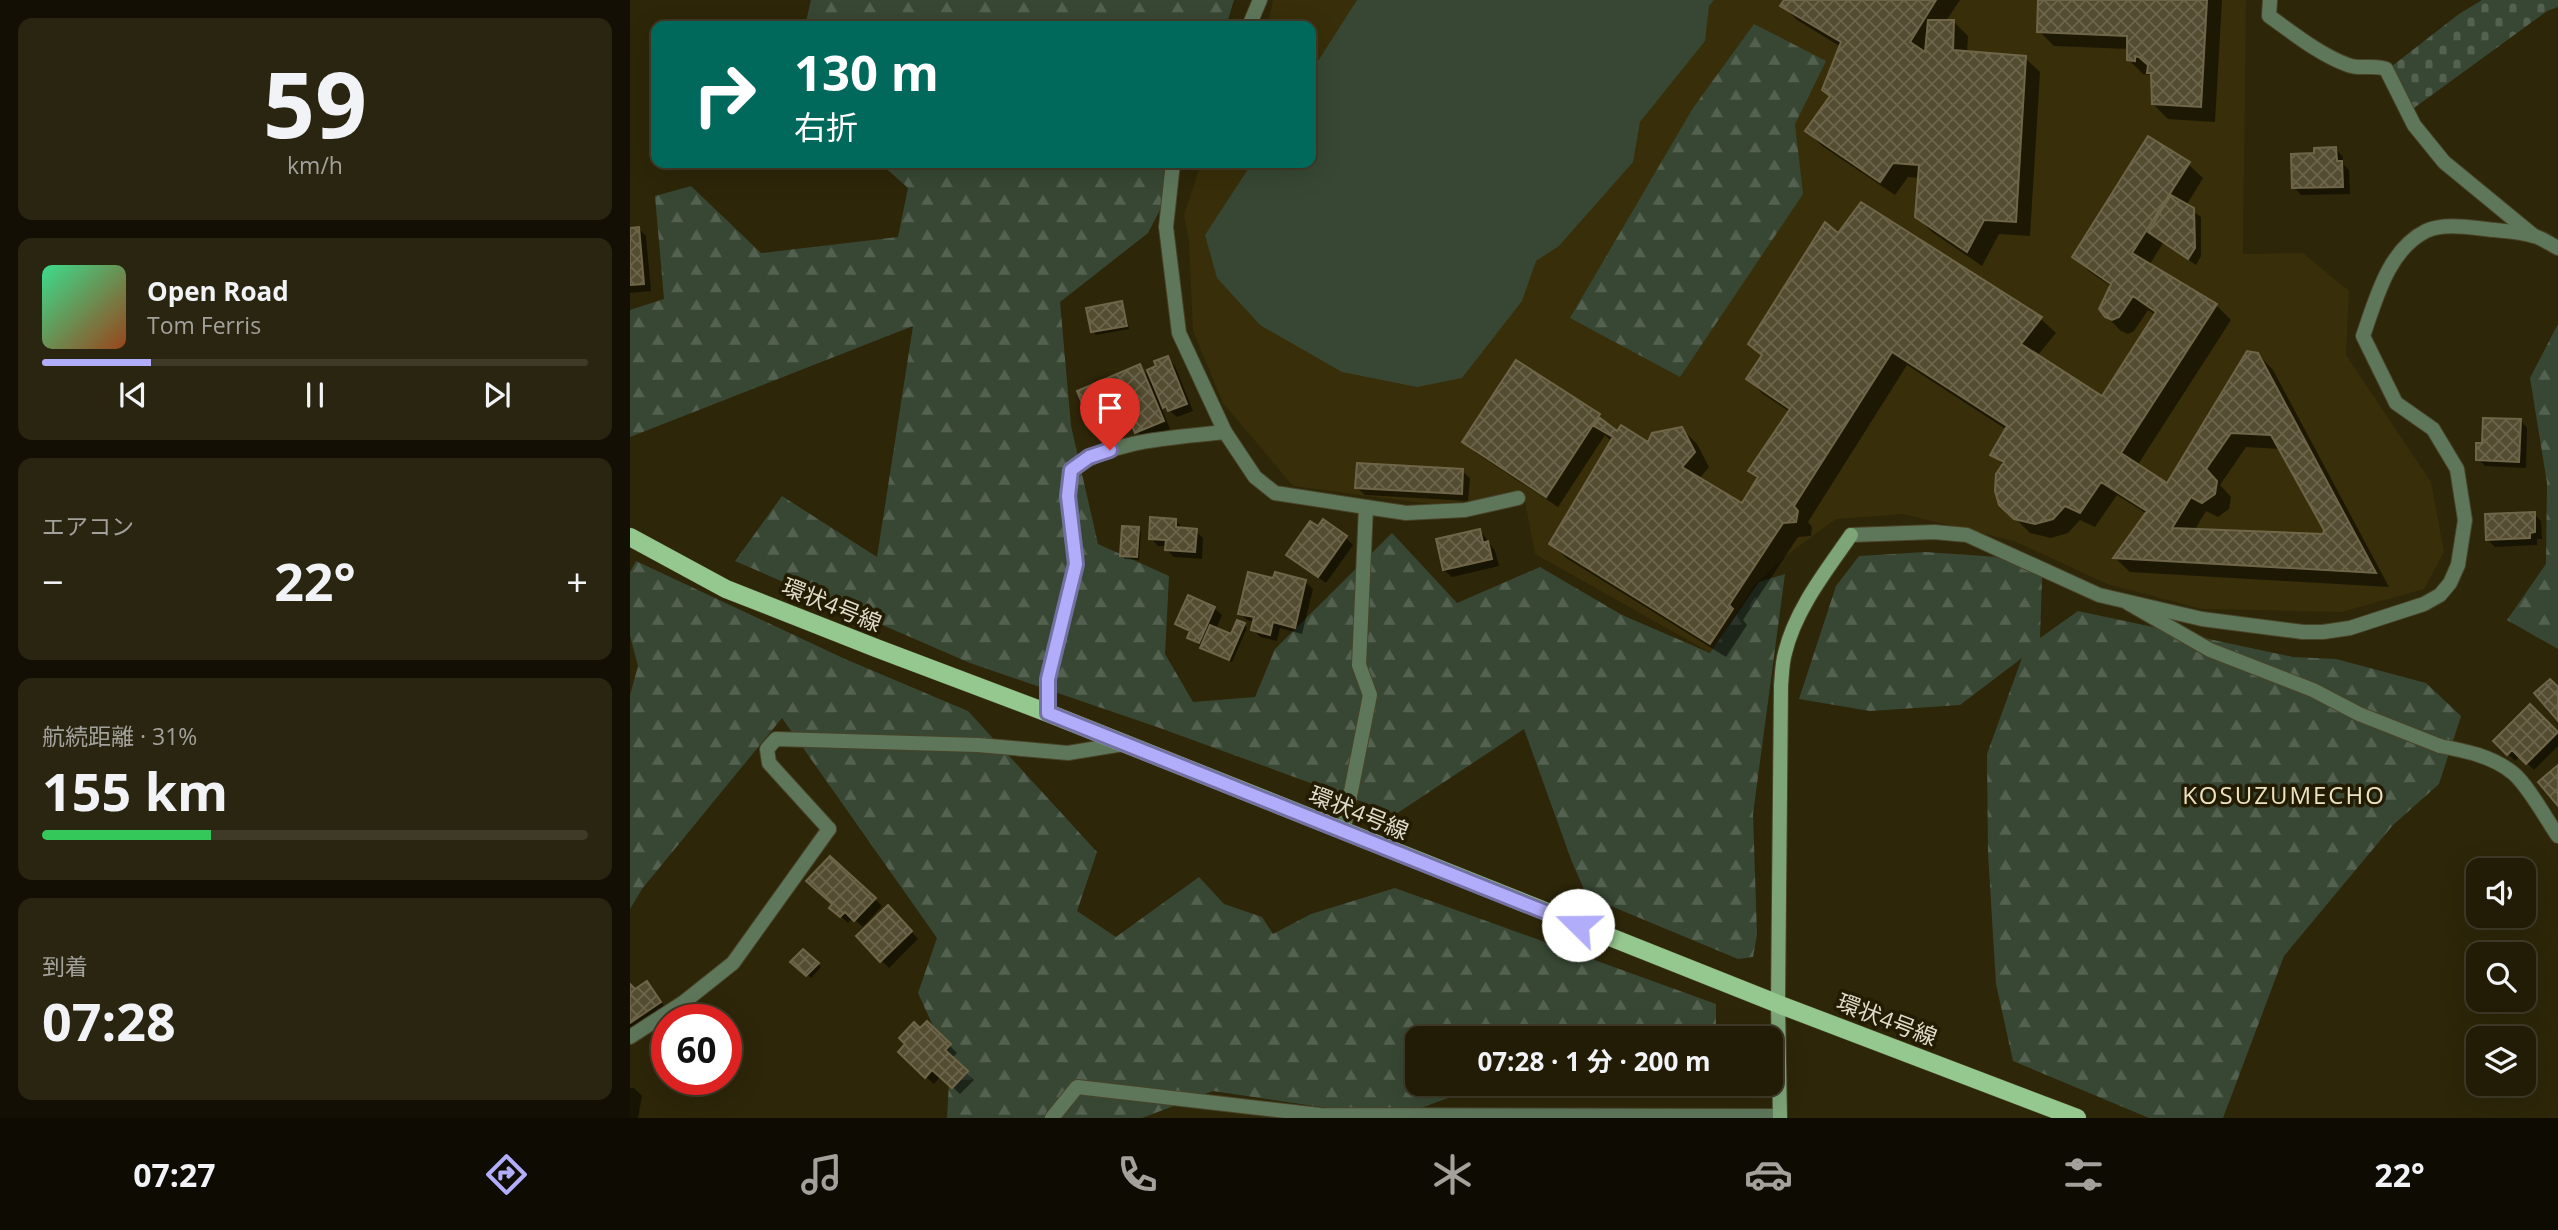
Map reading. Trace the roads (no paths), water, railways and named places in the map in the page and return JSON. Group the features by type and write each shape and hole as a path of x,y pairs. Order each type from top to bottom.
{"main road":[{"name":"環状4号線","path":"630,537 726,589 1048,713 1778,1004 2077,1118"}],"street":[{"path":"1252,21 1260,0"},
{"path":"2270,0 2269,16 2308,43 2348,65 2364,68 2379,66 2386,69 2414,125 2444,162 2534,236 2558,248"},
{"path":"1172,168 1166,227 1179,333 1225,432 1255,477 1275,493 1406,513 1465,510 1518,498"},
{"path":"1052,1118 1077,1087 1320,1116 1780,1117 1778,1004 1781,685 1785,652 1819,579 1851,535 1934,532 1967,535 2099,595 2202,619 2303,632 2350,628 2424,604 2440,595 2451,583 2458,565 2465,520 2457,469 2434,429 2396,403 2363,336 2382,280 2406,244 2428,230 2474,228 2534,236"},
{"path":"1048,713 1048,679 1076,564 1068,496 1071,470 1089,457 1130,443 1225,432"},
{"path":"1343,832 1370,695 1359,665 1366,507"},
{"path":"2127,603 2210,650 2313,690 2359,714 2440,746 2474,753 2497,762 2515,774 2558,836"},
{"path":"630,1037 684,1002 733,963 829,830 769,763 767,749 776,740 978,745 1068,753 1123,744"}],"district":[{"name":"KOSUZUMECHO","path":"2284,794"}]}
